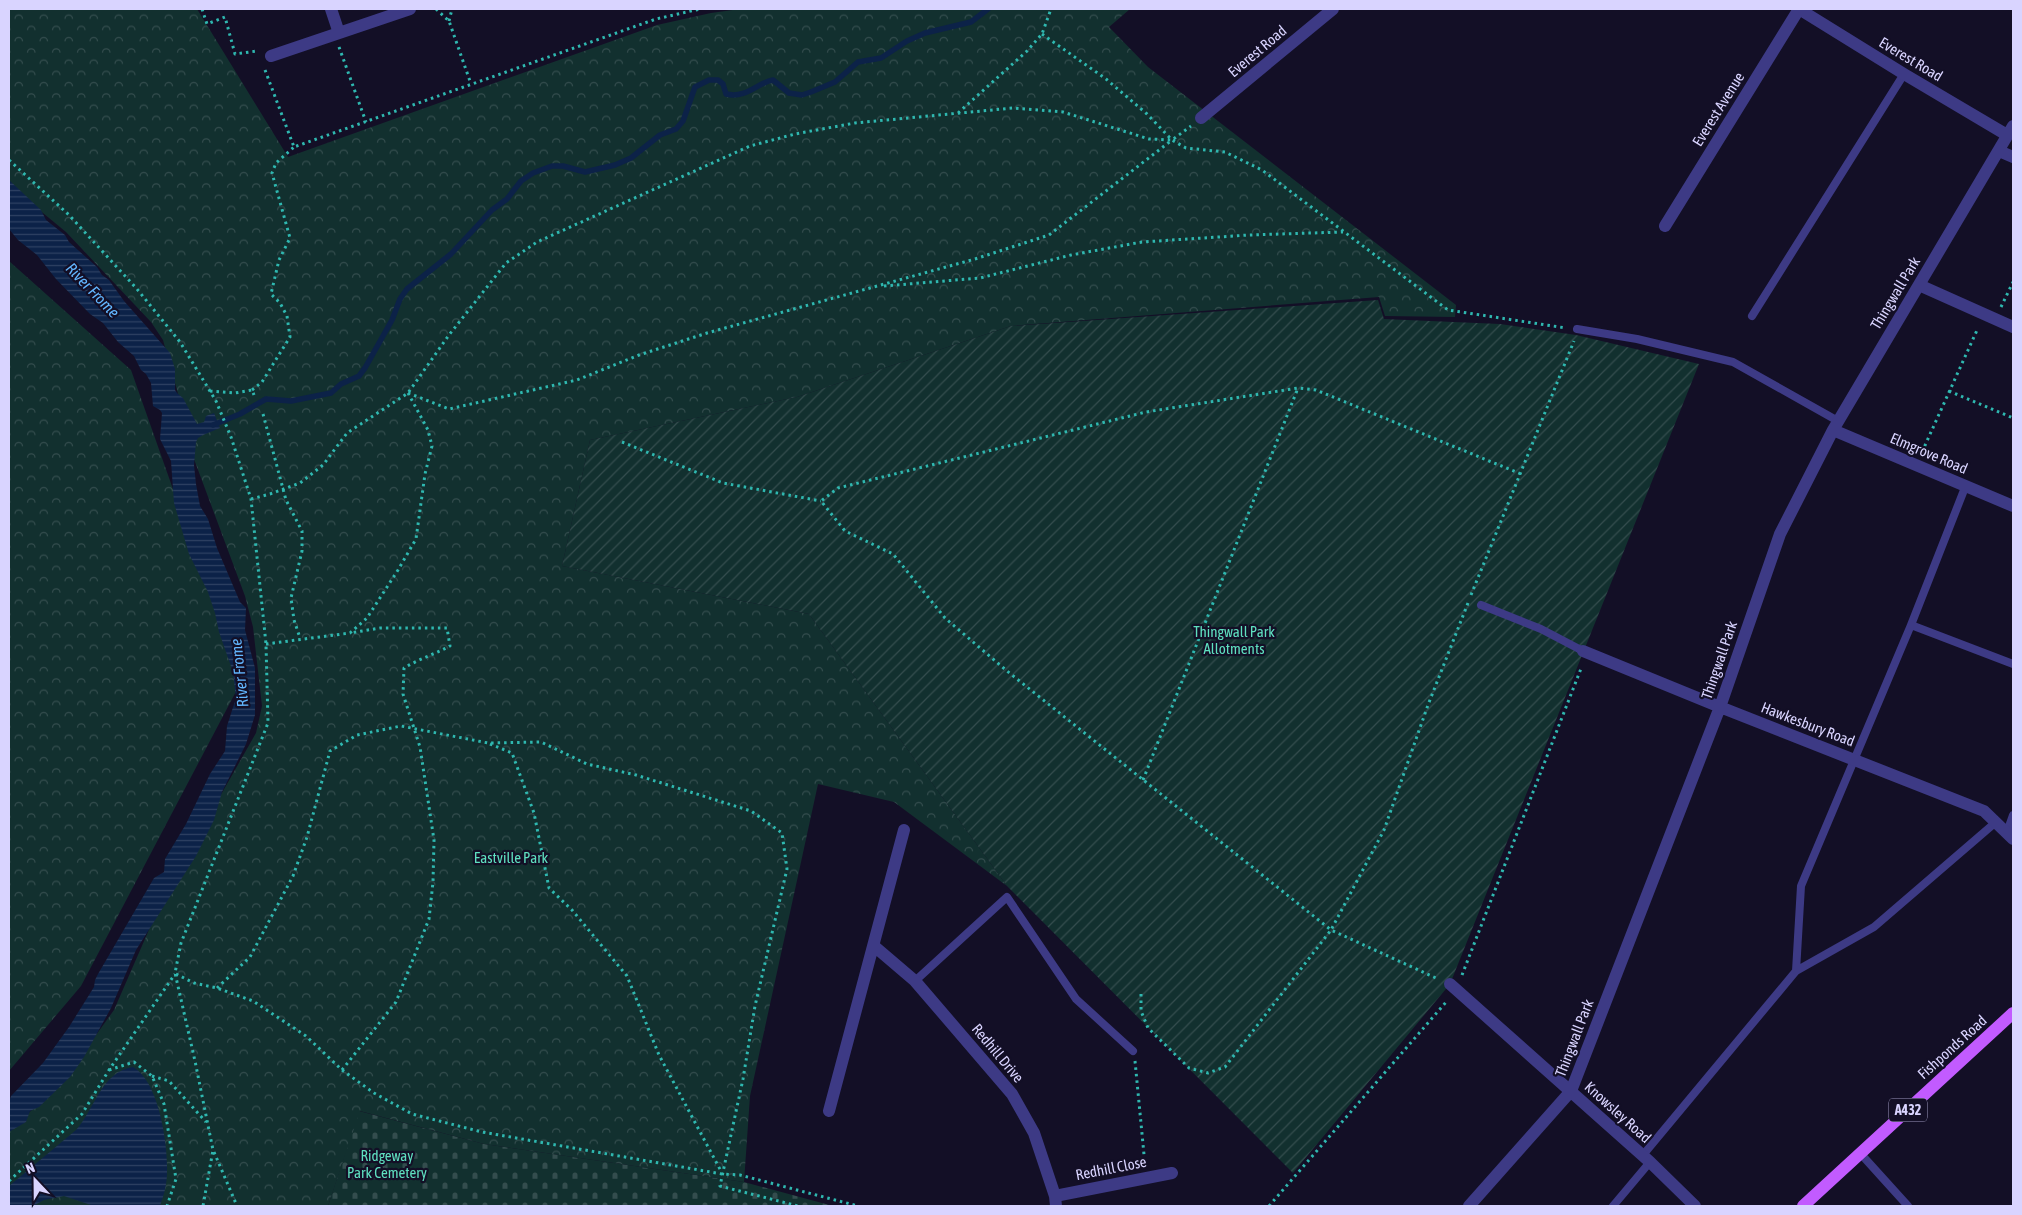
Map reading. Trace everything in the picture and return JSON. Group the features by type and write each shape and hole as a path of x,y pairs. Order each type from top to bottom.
{"main road":[{"name":"Fishponds Road","path":"1803,1206 2013,1013"}],"street":[{"path":"332,9 337,34"},
{"path":"266,58 410,9"},
{"name":"Everest Road","path":"1202,118 1333,9"},
{"name":"Everest Road","path":"1798,9 1904,74 2010,130"},
{"name":"Everest Avenue","path":"1665,226 1798,9"},
{"name":"Thingwall Park","path":"1470,1206 1571,1091 1720,707 1780,534 1835,426 2010,130"},
{"path":"1999,151 2013,157"},
{"path":"1919,285 2013,327"},
{"name":"Elmgrove Road","path":"1835,426 1916,465 2013,506"},
{"name":"Hawkesbury Road","path":"1585,652 1984,811 2010,836"},
{"path":"828,1111 904,830"},
{"name":"Redhill Drive","path":"874,946 915,981 1012,1094 1034,1133 1056,1201"},
{"name":"Knowsley Road","path":"1453,987 1571,1091 1695,1206"},
{"name":"Redhill Close","path":"1056,1201 1172,1173"}],"lane":[{"path":"1752,316 1904,74"},
{"path":"1577,329 1637,339 1732,362 1835,426"},
{"path":"1796,971 1801,886 1855,759 1966,485"},
{"path":"1481,605 1541,628 1585,652"},
{"path":"1910,625 2013,664"},
{"path":"2010,836 2013,816"},
{"path":"1613,1206 1646,1159 1796,971 1874,927 1996,822"},
{"path":"915,981 1007,897 1076,999 1134,1051"},
{"path":"1860,1153 1908,1206"}],"path":[{"path":"202,9 207,24 225,17 235,54 257,51 266,58"},
{"path":"436,9 449,21 471,84"},
{"path":"449,21 452,9"},
{"path":"210,391 235,393 252,390 262,382 290,337 287,316 280,303 271,294 279,260 290,238 272,173 276,163 294,147 656,19 700,9"},
{"path":"958,113 1027,51 1042,34 1051,9"},
{"path":"337,34 366,122"},
{"path":"1042,34 1106,79 1147,114 1172,140 1186,148 1225,152 1262,170 1448,310 1577,329 1428,705 1384,830 1331,930 1224,1067 1208,1073 1189,1068 1148,1028 1141,1011 1141,994"},
{"path":"264,68 294,147"},
{"path":"250,499 300,483 323,465 347,433 408,393 449,335 506,263 537,242 750,146 795,134 855,123 1012,108 1063,112 1149,139 1172,140"},
{"path":"408,393 448,409 577,380 639,355 707,333 975,260 1049,235 1202,118"},
{"path":"9,160 68,215 137,289 180,342 216,401 231,437 250,499 266,644 268,723 181,943 175,974 109,1070 82,1114 9,1181"},
{"path":"876,286 980,278 1071,255 1142,242 1248,235 1344,232"},
{"path":"1916,465 1949,391 1990,316 2013,282"},
{"path":"821,501 838,488 1146,412 1298,388 1316,390 1521,474"},
{"path":"1143,780 1298,388"},
{"path":"252,390 254,395"},
{"path":"1949,391 2013,418"},
{"path":"350,633 367,618 416,539 425,474 432,446 428,430 408,393"},
{"path":"263,414 283,490 302,530 302,551 291,598 294,620 300,638"},
{"path":"622,442 723,483 821,501 845,531 893,554 945,618 1007,671 1331,930 1453,987"},
{"path":"266,644 380,628 447,628 450,646 421,658 404,668 403,694 415,729 426,782 434,840 433,882 428,919 396,1002 342,1070"},
{"path":"1268,1206 1453,987 1585,652"},
{"path":"217,988 250,957 293,876 307,837 330,751 357,735 401,726 488,743 512,752 534,813 550,888 572,910 627,976 658,1055 722,1174"},
{"path":"488,743 541,742 586,764 636,775 751,811 782,833 787,869 756,1006 744,1079 720,1186 798,1206"},
{"path":"175,974 194,983 217,988 254,1001 306,1036 342,1070 374,1094 412,1114 482,1132 722,1174 740,1175 858,1206"},
{"path":"175,974 213,1150 237,1206"},
{"path":"1134,1051 1146,1178"},
{"path":"109,1070 134,1062 152,1076 169,1081 206,1122"},
{"path":"152,1076 164,1104 176,1180 167,1206"},
{"path":"203,1206 213,1150"}],"green space":[{"name":"Eastville Park","path":"9,9 197,9 288,157 657,25 711,13 740,9 1130,9 1109,27 1148,67 1456,305 1455,317 1385,316 1379,297 1011,326 797,397 590,440 562,566 809,614 1007,886 894,802 818,784 750,1096 744,1182 484,1144 360,1111 328,1206 9,1206 9,1132 65,1078 114,1010 165,893 256,733 262,706 253,627 245,596 191,451 182,408 163,340 151,322 66,232 9,185"},
{"path":"9,261 131,370 241,682 81,986 9,1071"},
{"name":"Thingwall Park Allotments","path":"1378,300 1384,319 1500,324 1576,335 1699,364 1450,984 1293,1173 1007,886 809,614 562,566 590,440 797,397 1011,326"},
{"name":"Ridgeway Park Cemetery","path":"359,1111 484,1144 744,1182 833,1206 328,1206"}],"water":[{"name":"River Frome","path":"9,180 41,210 46,220 65,235 69,242 97,267 170,353 175,369 175,390 183,398 197,424 204,422 206,416 214,413 220,428 203,435 196,442 194,465 196,484 200,506 208,519 217,548 240,602 246,608 245,630 255,668 255,715 246,744 222,792 214,820 196,856 136,950 111,1008 84,1057 70,1077 39,1107 30,1111 26,1122 9,1132 9,1102 11,1096 43,1063 69,1027 94,987 98,974 154,878 164,872 165,859 186,824 210,774 225,751 227,726 236,698 233,672 219,632 215,613 208,592 189,554 174,503 171,461 160,439 162,413 153,406 151,383 146,374 141,370 134,356 118,342 103,323 90,314 56,279 37,255 18,240 9,229"},
{"path":"133,1067 142,1074 149,1086 155,1099 164,1131 167,1176 160,1206 94,1206 64,1196 44,1200 33,1206 9,1206 9,1186 76,1130 113,1076 122,1070"}],"waterway":[{"path":"213,425 240,414 266,399 291,401 331,393 341,384 359,376 392,320 400,299 407,289 451,254 492,210 507,199 521,181 533,173 552,166 563,166 585,172 615,165 631,158 660,135 676,129 683,121 695,87 709,80 718,80 723,84 726,94 740,94 773,80 789,93 802,95 835,82 858,62 881,58 907,41 925,33 971,22 988,9"}]}
